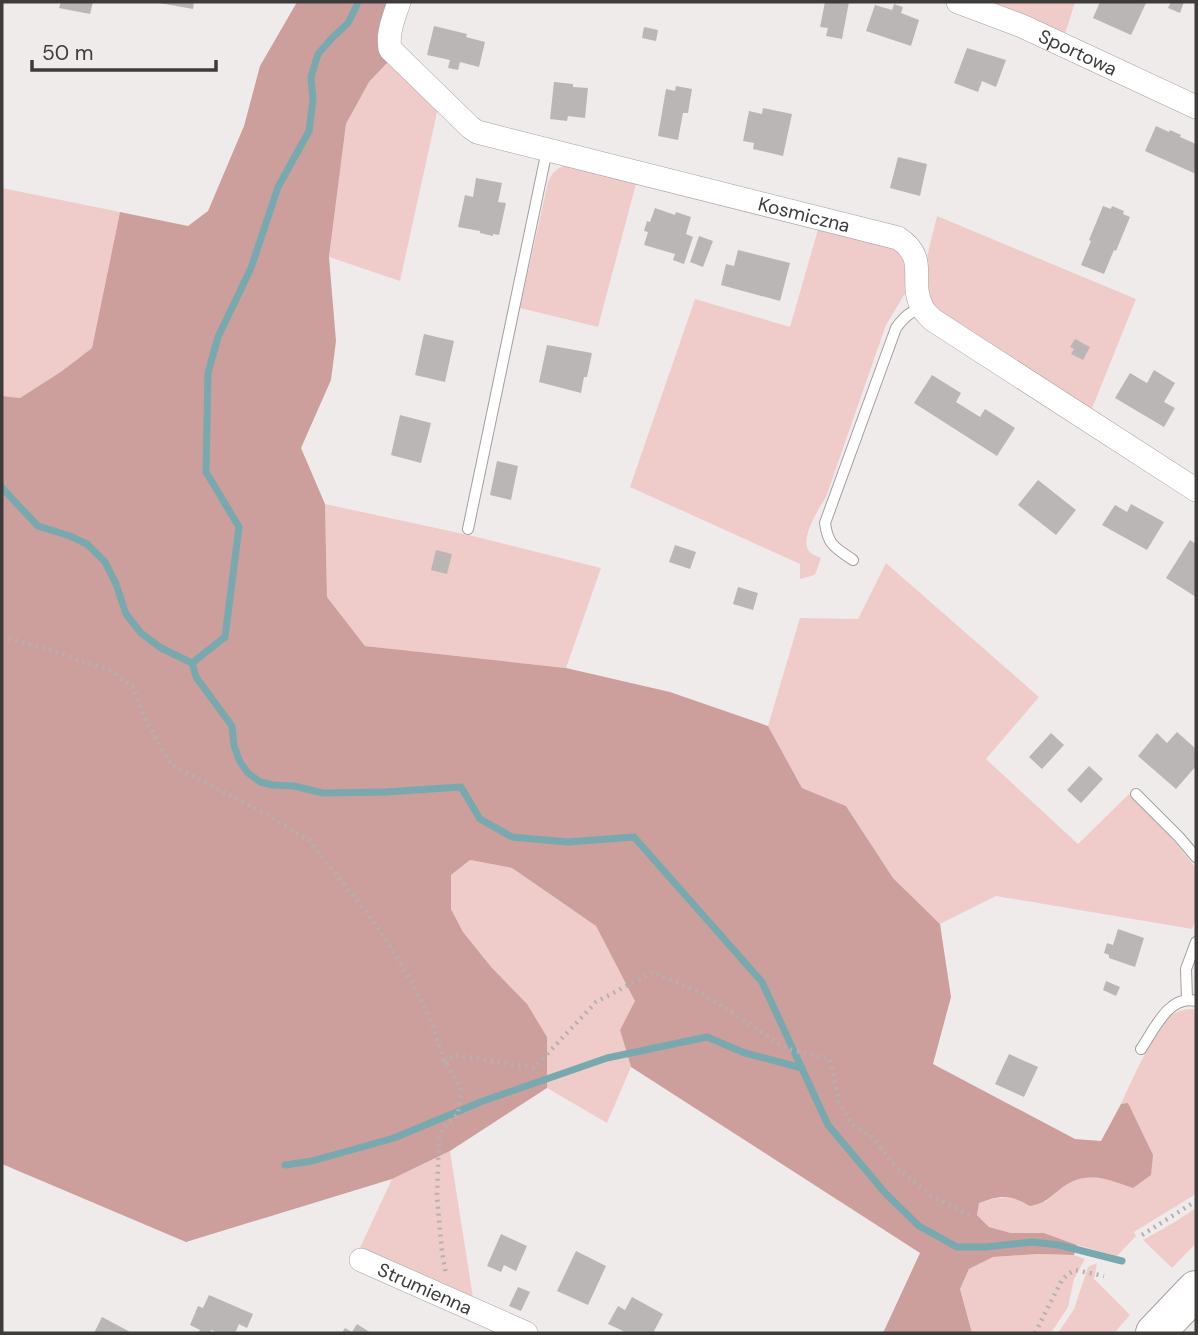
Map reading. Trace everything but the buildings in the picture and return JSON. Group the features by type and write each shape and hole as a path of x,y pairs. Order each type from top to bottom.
{"highway":[{"path":"1155,1333 1196,1290"}],"street":[{"name":"Kosmiczna","path":"398,2 388,40 390,49 477,132 898,238 909,245 916,257 918,293 922,307"},
{"name":"Sportowa","path":"958,2 1021,26 1196,107"},
{"path":"922,307 933,320 1196,490"},
{"name":"Strumienna","path":"361,1260 526,1333"}],"lane":[{"path":"468,528 547,150"},
{"path":"853,560 835,547 827,537 825,523 896,328 911,311 922,307"},
{"path":"1136,794 1196,856"},
{"path":"1141,1049 1173,1005 1192,1000 1186,969 1196,942"}],"path":[{"path":"2,637 111,671 132,687 145,718 171,765 264,813 309,840 377,926 411,979 432,1023 445,1063 461,1087 458,1114 444,1126 439,1139 437,1196 442,1252 451,1300"},
{"path":"445,1063 455,1055 534,1068 596,1002 653,972 705,995 787,1049 830,1059 839,1102 853,1125 872,1137 894,1165 929,1194 974,1218"},
{"path":"1142,1235 1196,1201"},
{"path":"1035,1333 1062,1280 1068,1274 1074,1270 1104,1276"}],"shaded area":[{"path":"297,2 389,4 379,27 378,39 379,46 389,61 369,82 346,124 329,257 336,341 331,380 301,448 325,504 327,597 365,646 566,668 670,692 768,726 802,788 846,806 893,878 940,924 951,997 933,1064 1075,1139 1101,1141 1121,1104 1128,1103 1153,1155 1151,1175 1133,1188 1095,1177 1069,1183 1035,1205 1030,1206 1017,1199 1005,1197 979,1203 977,1215 989,1227 1011,1233 1044,1233 1077,1245 1074,1255 993,1257 969,1269 960,1289 972,1333 883,1333 920,1253 631,1067 620,1030 635,1001 596,926 512,868 470,860 451,875 451,909 463,932 492,968 527,1004 547,1037 547,1088 450,1151 392,1179 186,1242 2,1164 2,396 20,398 92,348 120,212 188,226 208,211 244,126 260,66"},
{"path":"973,2 1075,2 1064,37"},
{"path":"389,61 438,108 400,281 329,257 346,124 369,82"},
{"path":"569,165 637,180 598,327 520,308 548,182 556,170"},
{"path":"2,188 120,212 92,348 20,398 2,396"},
{"path":"937,216 1136,299 1089,416 943,321 929,296 925,278 928,251"},
{"path":"819,226 894,242 907,257 907,290 886,325 826,497 808,532 807,547 811,553 821,558 815,575 800,579 800,564 630,487 695,299 790,327"},
{"path":"325,504 473,536 601,568 566,668 365,646 327,597"},
{"path":"886,563 1039,697 986,759 1078,844 1129,794 1170,836 1196,868 1196,918 1192,929 996,896 940,924 893,878 846,806 802,788 768,726 800,618 858,619"},
{"path":"470,860 512,868 596,926 636,1001 620,1030 631,1067 607,1123 547,1088 547,1037 463,932 451,909 451,875"},
{"path":"1194,1009 1196,1194 1134,1232 1136,1236 1117,1256 1044,1233 1011,1233 989,1227 977,1215 978,1203 1003,1198 1045,1202 1060,1189 1081,1178 1109,1179 1129,1104 1121,1104 1144,1056 1158,1031 1173,1014"},
{"path":"450,1151 474,1304 358,1252 392,1179"},
{"path":"1196,1208 1196,1243 1172,1268 1143,1240"},
{"path":"1074,1255 1085,1259 1074,1279 1068,1307 1051,1333 972,1333 960,1289 969,1269 993,1257"},
{"path":"1097,1263 1094,1279 1130,1315 1114,1333 1058,1333 1074,1309 1088,1267"}],"waterway":[{"path":"192,663 225,637 239,527 206,472 208,373 218,337 251,268 278,187 309,131 313,100 311,77 318,54 348,23 357,5"},
{"path":"2,488 38,526 87,544 105,562 126,614 141,633 161,648 192,663 196,677 232,726 234,746 240,762 248,773 260,782 323,793 461,787 480,819 512,837 568,842 634,837 762,982 828,1125 886,1194 919,1226 957,1247 1032,1242 1059,1245 1122,1261"},
{"path":"285,1165 312,1161 394,1138 483,1101 607,1058 707,1037 745,1053 802,1068"}]}
